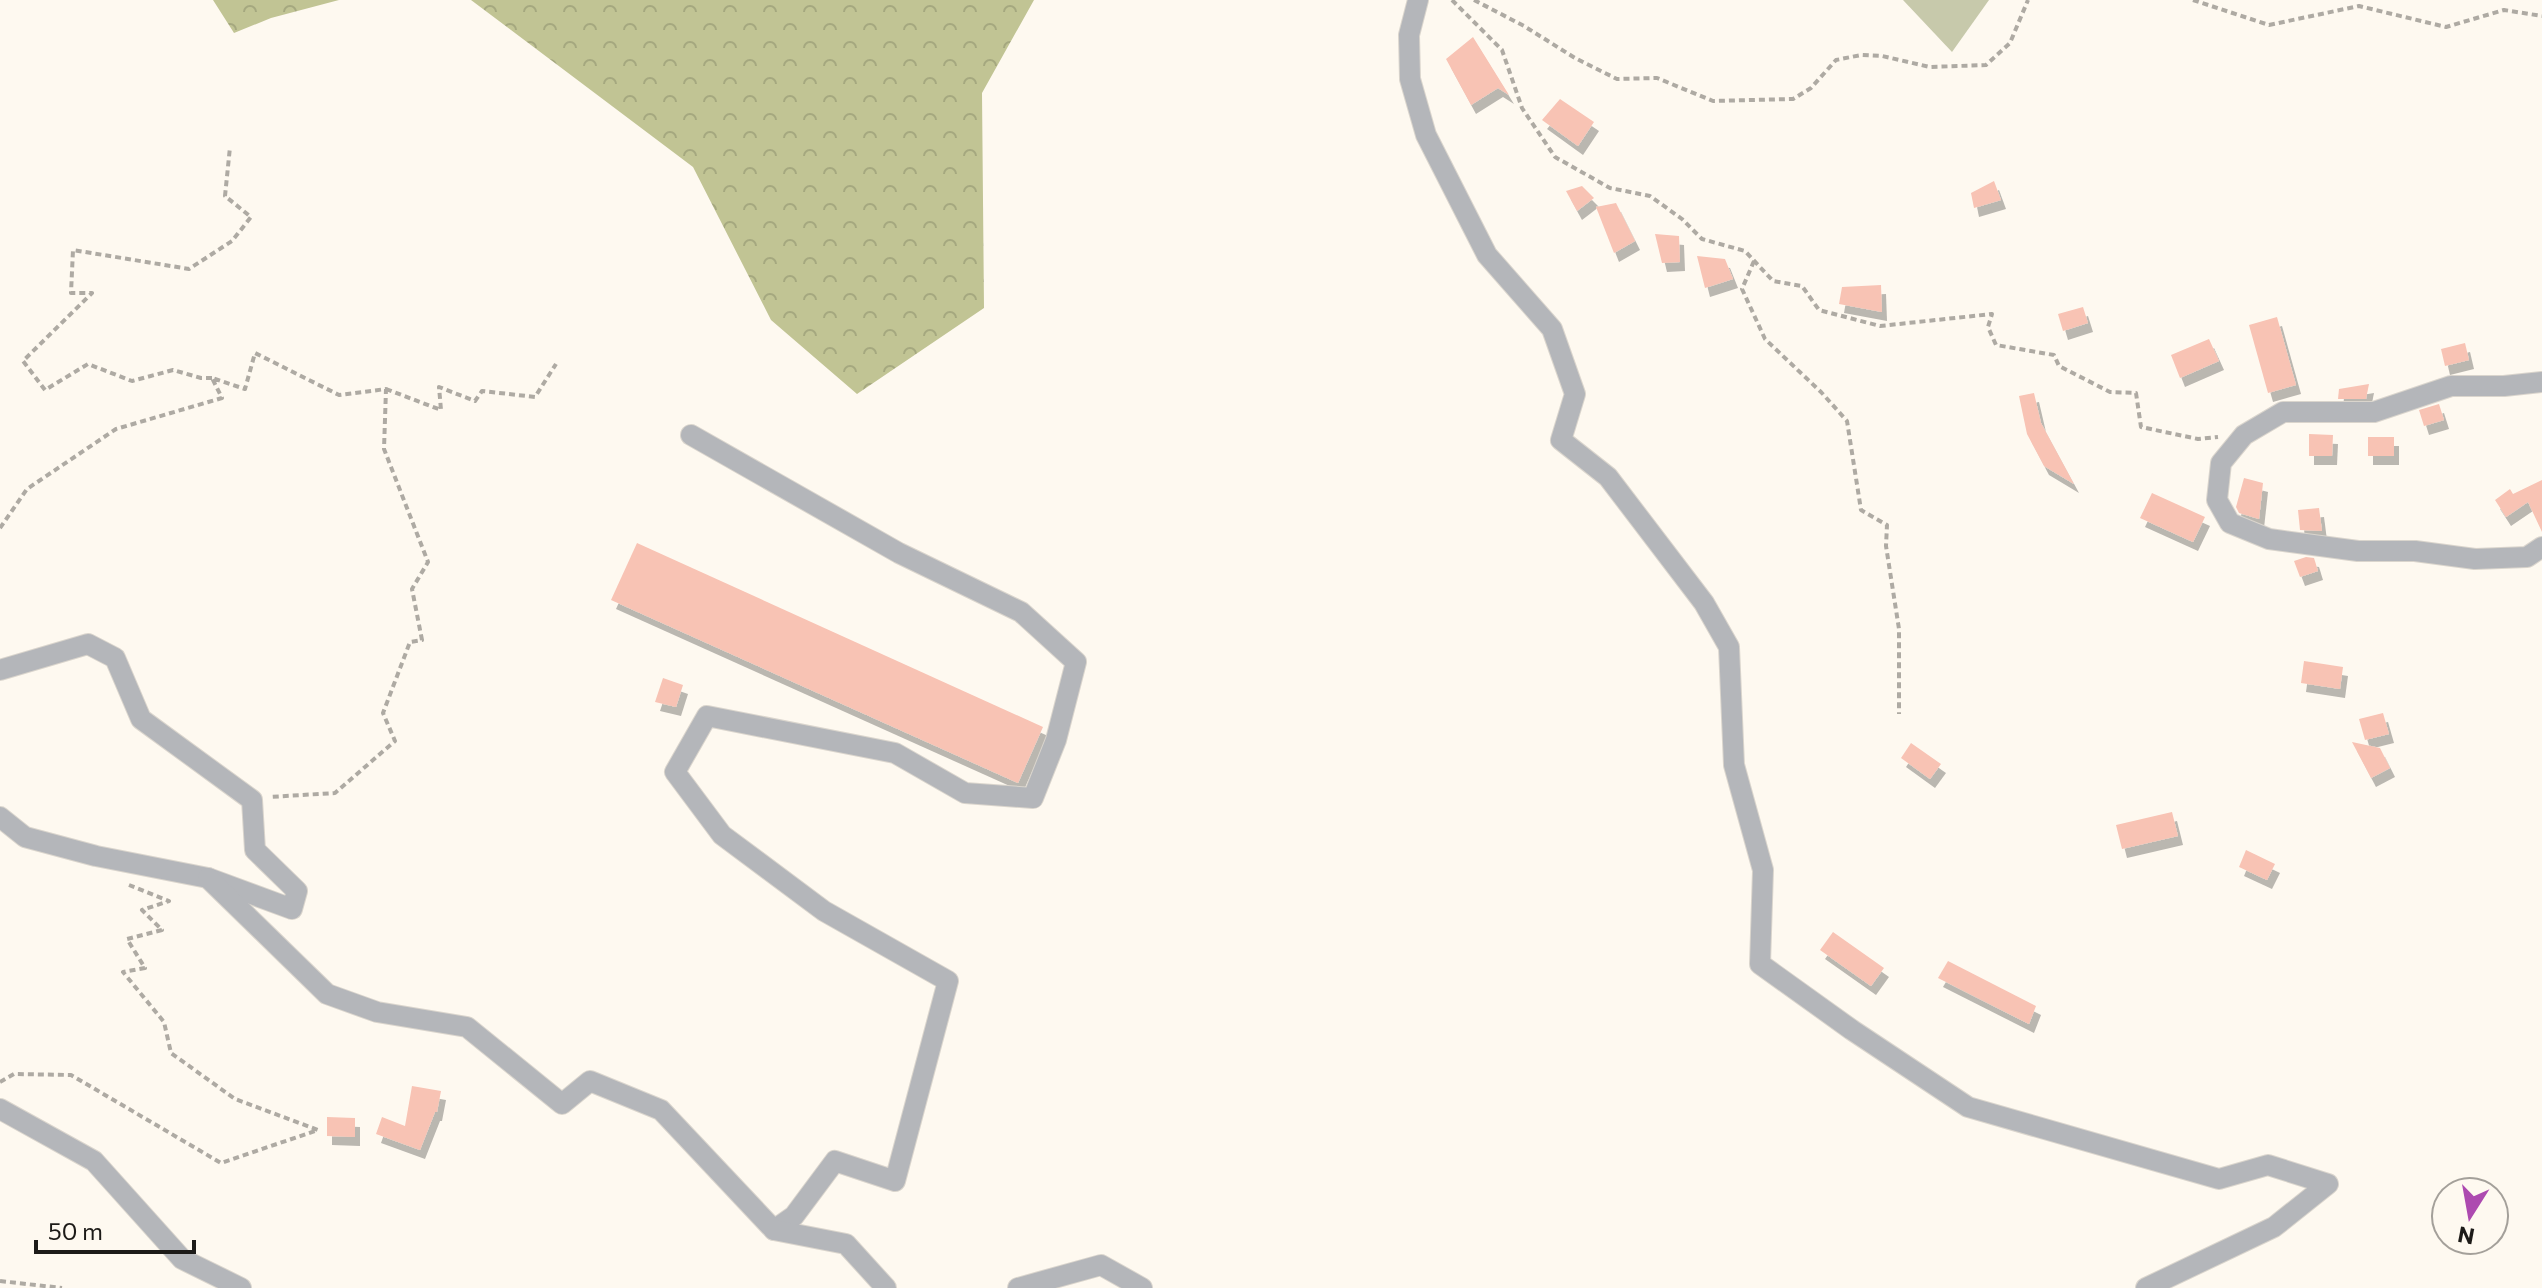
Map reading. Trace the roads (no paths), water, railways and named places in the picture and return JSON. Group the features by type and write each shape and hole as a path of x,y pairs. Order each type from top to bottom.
{"street":[{"path":"1418,0 1409,35 1410,79 1426,135 1487,255 1552,329 1575,394 1561,440 1608,477 1704,603 1729,647 1734,765 1763,870 1760,964 1968,1107 2219,1179 2268,1165 2328,1184 2274,1227 2146,1288"},
{"path":"2542,382 2451,386 2374,412 2283,412 2244,435 2221,463 2217,500 2230,523 2269,539 2358,551 2415,551 2475,559 2527,557 2542,547"},
{"path":"691,435 899,553 1021,612 1076,662 1056,740 1033,798 965,793 895,753 707,716 675,772 722,835 824,911 948,981 895,1181 835,1161 794,1216 774,1230"},
{"path":"0,670 88,644 115,658 141,719 252,800 255,850 297,891 292,909 208,878 96,856 25,837 0,817"},
{"path":"208,878 327,994 377,1012 467,1027 562,1104 590,1081 661,1110 774,1230 846,1244 886,1288"},
{"path":"0,1109 94,1161 182,1259 241,1288"},
{"path":"1018,1288 1101,1265 1142,1288"}]}
